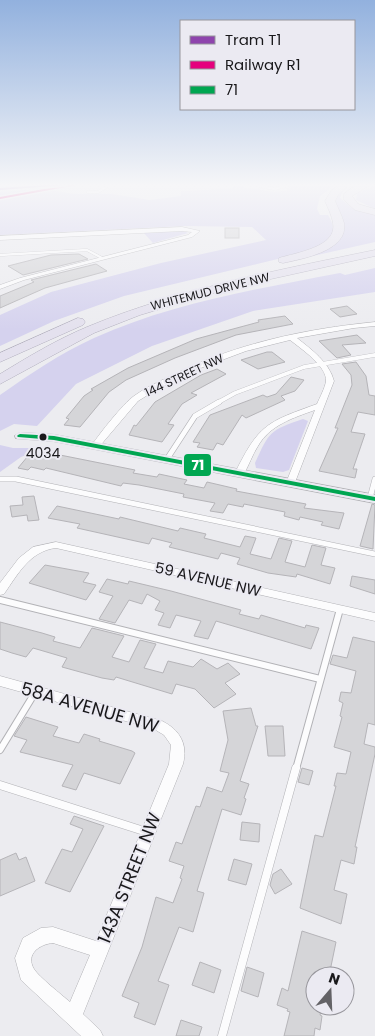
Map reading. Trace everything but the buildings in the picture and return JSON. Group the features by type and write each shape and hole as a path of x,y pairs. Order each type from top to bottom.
{"highway":[{"path":"214,276 308,254 330,244 339,233"},
{"name":"WHITEMUD DRIVE NW","path":"0,358 54,332 97,315 176,291 375,247"},
{"name":"WHITEMUD DRIVE NW","path":"0,380 78,334 129,313 190,294 375,253"},
{"path":"78,334 211,296 375,263"}],"street":[{"path":"0,238 93,233"},
{"path":"0,287 22,279 190,236 194,233"},
{"name":"144 STREET NW","path":"96,445 131,403 153,388 243,349 291,337 375,324"},
{"path":"291,337 321,364 330,377 329,389 291,483"},
{"path":"240,473 256,442 264,432 280,422 322,405"},
{"path":"20,436 48,437 96,445 373,498"},
{"name":"59 AVENUE NW","path":"0,591 25,558 41,547 64,546 375,617"},
{"name":"58A AVENUE NW","path":"0,681 157,725 176,738"},
{"name":"143A STREET NW","path":"73,1017 178,758 176,738"},
{"path":"94,1036 27,974 23,965 26,950 34,940 53,935 100,950"}],"lane":[{"path":"0,255 87,250 102,258"},
{"path":"167,459 198,414 251,386 290,371 375,354"},
{"path":"0,479 16,479 375,554"},
{"path":"373,498 375,479"},
{"path":"0,600 320,679"},
{"path":"222,1036 340,609"},
{"path":"0,750 36,692"},
{"path":"0,785 148,832"}],"shaded area":[{"path":"0,233 34,233 0,235"},
{"path":"144,233 187,233 153,243"},
{"path":"259,233 332,233 325,243 311,250 124,296 54,321 0,346 0,315 51,292 161,263 266,240"},
{"path":"336,233 375,233 375,242 295,260 336,243"},
{"path":"375,268 375,292 253,311 152,346 76,384 37,426 14,424 0,431 0,395 58,357 94,338 154,315 215,298 340,273 345,275"},
{"path":"303,419 308,421 289,470 283,472 256,468 255,463 268,438 284,426"},
{"path":"0,445 13,448 43,448 21,457 0,472"}],"transit line":[{"name":"71","path":"20,436 54,438 375,499"}],"place":[{"name":"4034","path":"43,437"}]}
